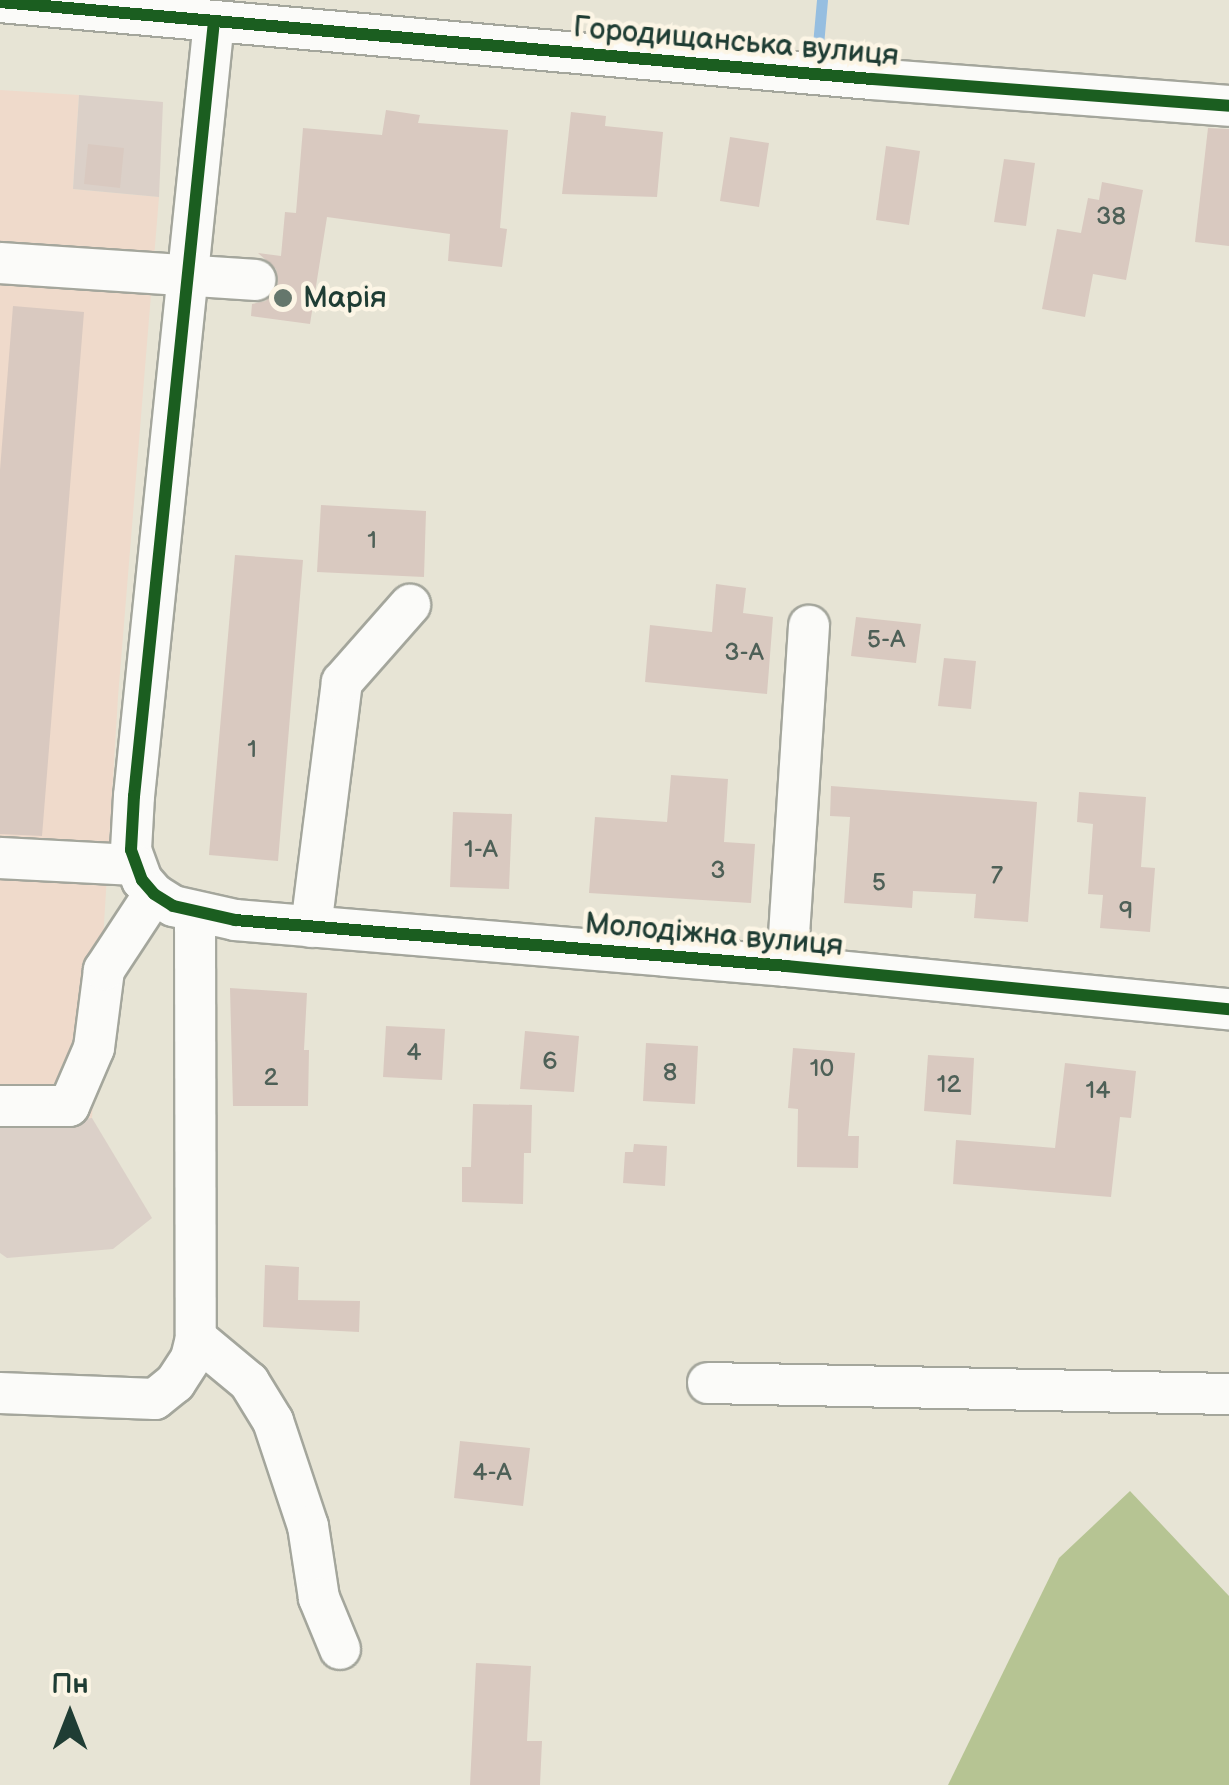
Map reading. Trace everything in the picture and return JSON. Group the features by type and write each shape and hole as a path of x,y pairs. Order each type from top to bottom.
{"street":[{"name":"Городищанська вулиця","path":"0,2 1229,106"},
{"path":"0,1106 69,1106 94,1048 104,970 144,879 134,796 214,21"},
{"path":"0,263 187,272 254,280"},
{"path":"312,927 342,682 410,605"},
{"path":"788,966 809,626"},
{"path":"0,858 144,879"},
{"name":"Молодіжна вулиця","path":"144,879 194,912 312,927 788,966 1229,1009"},
{"path":"0,1393 155,1398 175,1383 191,1358 196,1338 194,912"},
{"path":"196,1338 248,1382 273,1421 308,1526 320,1598 340,1648"},
{"path":"708,1384 1229,1394"}],"shaded area":[{"path":"0,90 79,95 73,189 159,197 118,697 92,1118 0,1125"},
{"path":"79,95 163,102 159,197 73,189"},
{"path":"92,1118 152,1218 113,1249 7,1258 0,1253 0,1125"}],"green space":[{"path":"1130,1491 1229,1596 1229,1785 948,1785 1059,1558"}],"building":[{"path":"386,110 420,115 418,123 508,130 500,228 507,229 502,267 448,261 450,234 327,217 310,324 251,316 252,304 266,301 278,283 276,269 258,253 281,256 285,212 296,213 303,128 382,135"},
{"path":"571,112 606,116 605,126 663,132 657,197 562,194"},
{"path":"1208,128 1229,129 1229,246 1195,242"},
{"path":"730,137 769,143 759,207 720,201"},
{"path":"88,144 124,148 120,188 84,184"},
{"path":"886,146 920,151 909,225 876,220"},
{"path":"1004,159 1035,163 1026,226 994,222"},
{"path":"1102,182 1143,190 1126,280 1093,274 1085,317 1042,309 1057,229 1081,233 1088,198 1099,200"},
{"path":"13,306 84,312 42,836 0,834 0,470"},
{"path":"321,505 426,511 424,577 317,572"},
{"path":"235,555 303,560 278,861 209,855"},
{"path":"716,584 746,588 743,613 773,617 767,694 645,682 650,625 712,632"},
{"path":"856,617 921,624 916,663 851,656"},
{"path":"944,658 976,661 971,709 938,706"},
{"path":"671,775 728,779 724,842 755,844 751,903 589,893 595,817 667,822"},
{"path":"831,786 1037,802 1028,922 974,918 976,894 913,891 912,908 844,903 850,817 830,816"},
{"path":"1079,792 1146,797 1141,867 1155,868 1150,932 1100,928 1103,895 1088,894 1093,824 1077,822"},
{"path":"453,812 512,814 509,889 450,887"},
{"path":"230,988 307,993 304,1050 309,1050 308,1106 233,1106"},
{"path":"386,1026 445,1029 442,1080 383,1077"},
{"path":"525,1031 579,1036 574,1092 520,1089"},
{"path":"646,1043 698,1046 695,1104 643,1101"},
{"path":"793,1048 855,1053 848,1136 859,1136 858,1168 797,1167 798,1109 788,1108"},
{"path":"928,1055 974,1058 971,1115 924,1111"},
{"path":"1065,1063 1136,1071 1131,1118 1120,1117 1111,1197 953,1184 956,1140 1055,1148"},
{"path":"473,1104 532,1105 531,1153 524,1153 523,1204 462,1202 462,1167 471,1167"},
{"path":"634,1144 667,1146 665,1186 623,1183 625,1152 633,1152"},
{"path":"265,1265 299,1267 298,1300 360,1301 359,1332 263,1327"},
{"path":"460,1441 530,1448 523,1506 454,1498"},
{"path":"476,1663 531,1666 527,1741 542,1741 540,1785 470,1785"}],"waterway":[{"path":"817,56 822,0"}],"cycle path":[{"path":"0,2 872,79 1229,106"},
{"path":"214,21 134,796 131,850 142,880 154,894 173,906 235,920 787,966 1229,1009"}],"place":[{"name":"Марія","path":"283,298"}]}
